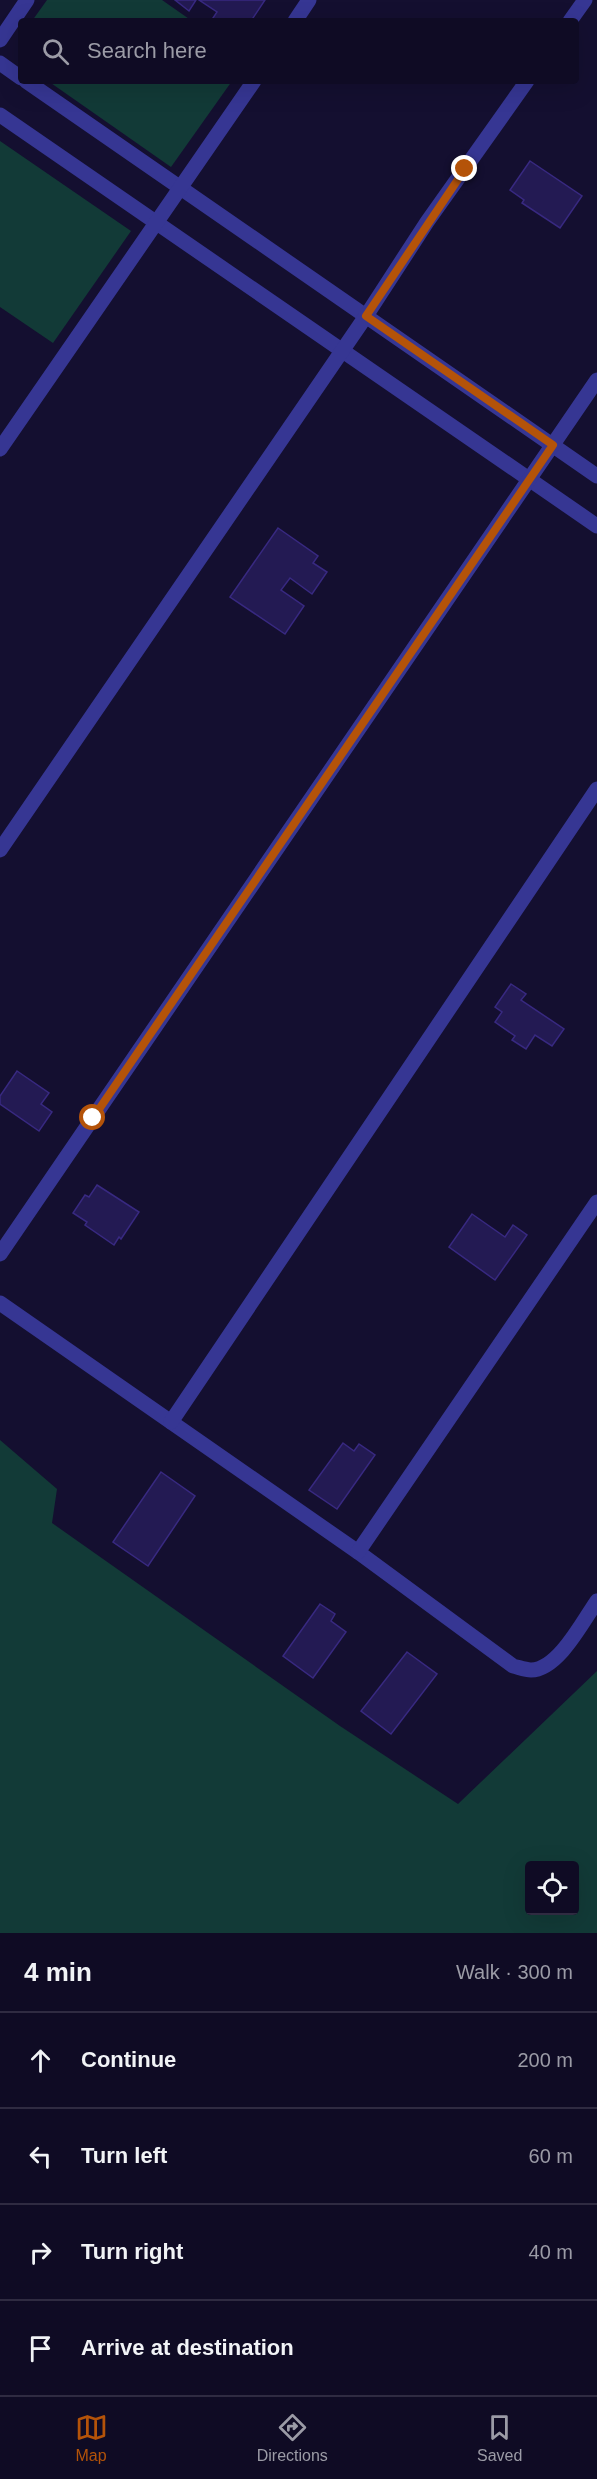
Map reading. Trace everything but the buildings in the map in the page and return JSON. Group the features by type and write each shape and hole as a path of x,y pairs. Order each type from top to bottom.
{"street":[{"path":"0,40 27,0"},
{"path":"297,18 309,0"},
{"path":"572,18 585,0"},
{"path":"0,63 18,76"},
{"path":"30,84 597,476"},
{"path":"0,449 252,84"},
{"path":"0,850 428,222 526,84"},
{"path":"0,115 597,526"},
{"path":"0,1254 597,380"},
{"path":"171,1422 597,789"},
{"path":"358,1552 597,1202"},
{"path":"0,1303 358,1552 513,1666 531,1670 543,1668 558,1657 597,1601"}],"green space":[{"path":"47,0 162,0 188,18 34,18"},
{"path":"52,84 230,84 171,167"},
{"path":"0,141 131,231 53,343 0,307"},
{"path":"0,1440 57,1489 52,1523 340,1726 458,1804 597,1671 597,1933 0,1933"}],"route":[{"path":"93,1118 553,445 366,316 465,169"}]}
